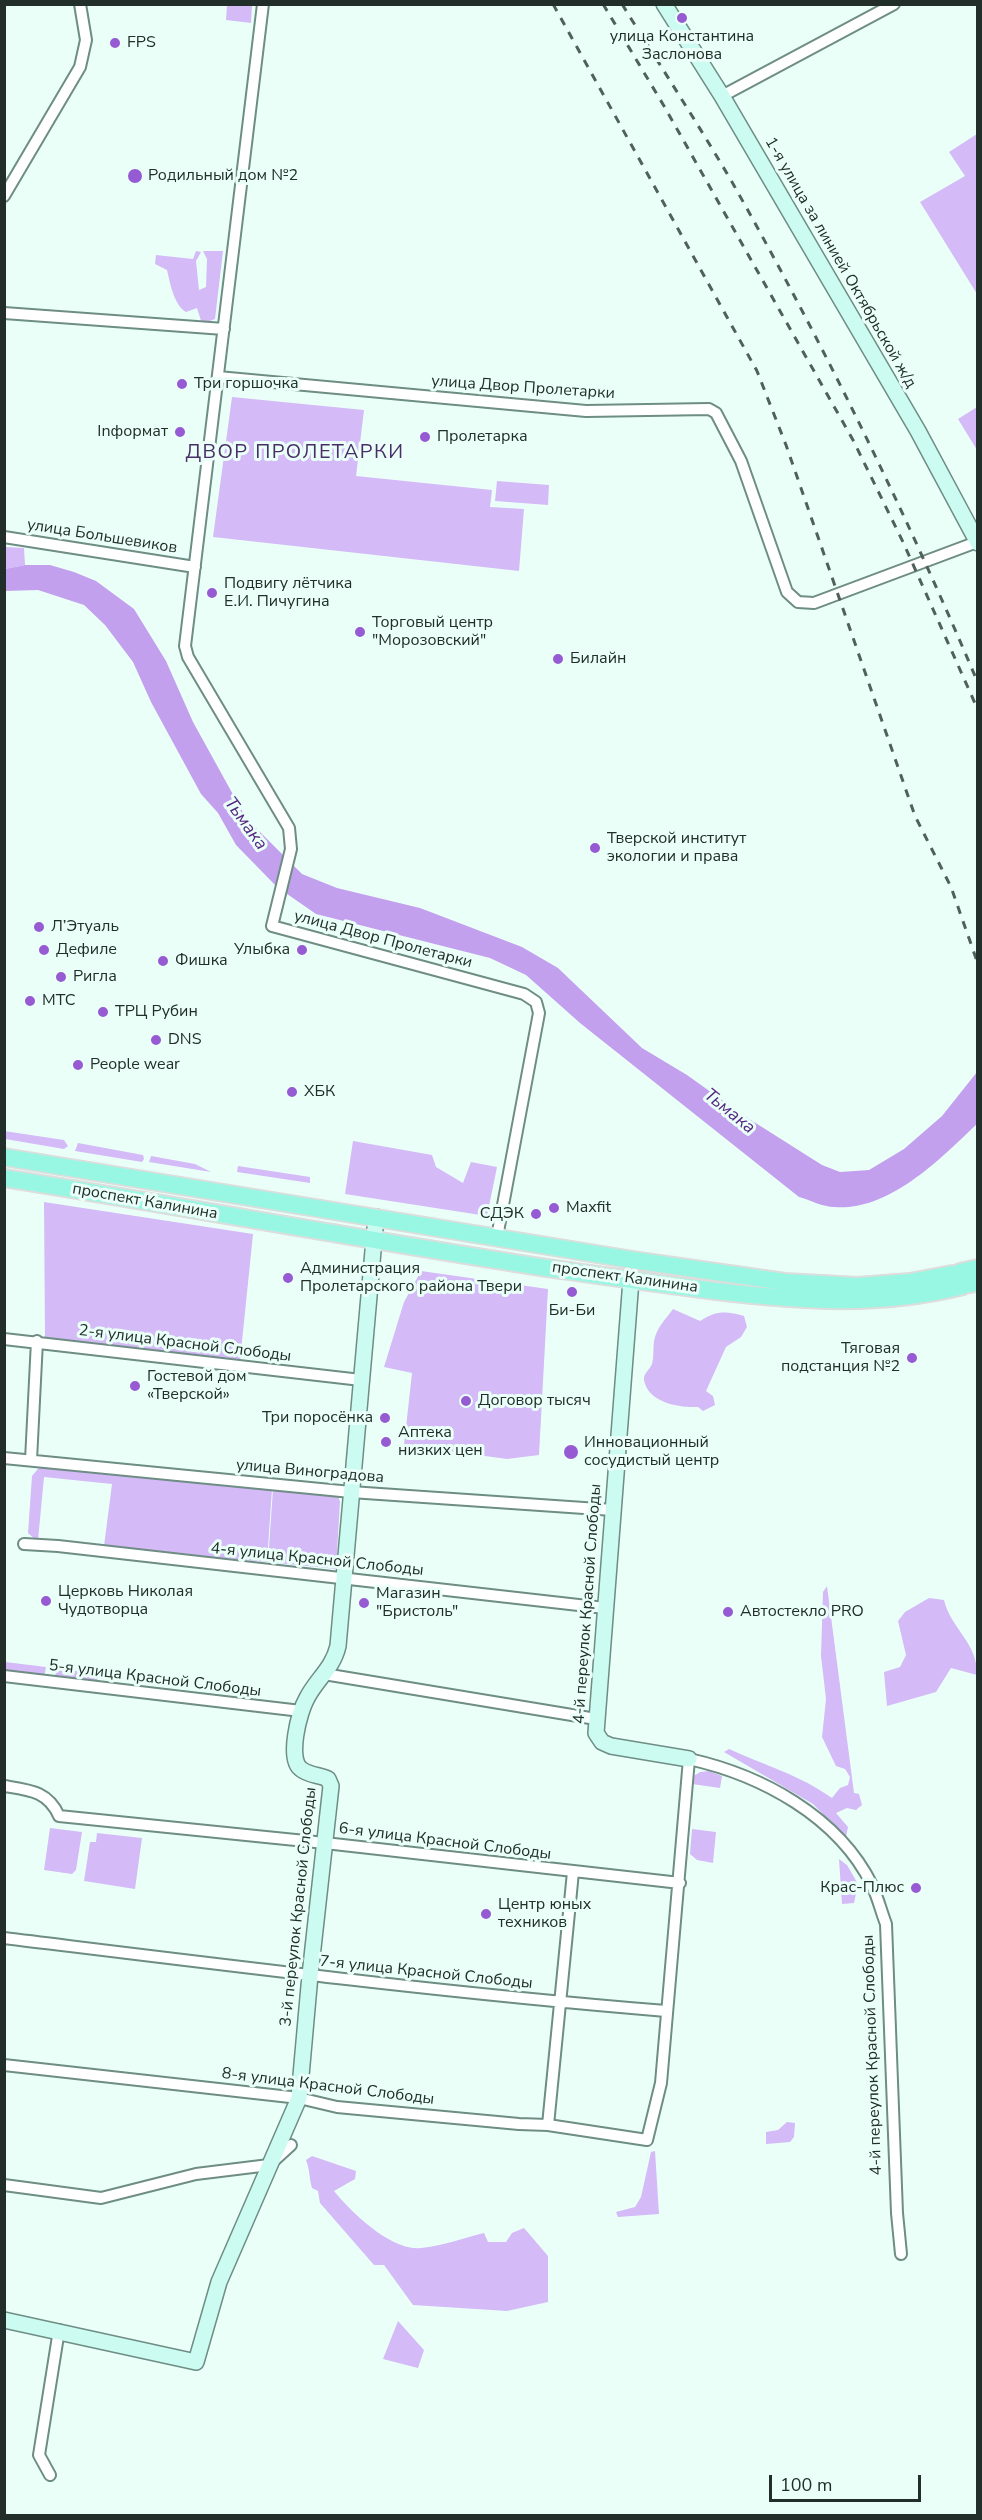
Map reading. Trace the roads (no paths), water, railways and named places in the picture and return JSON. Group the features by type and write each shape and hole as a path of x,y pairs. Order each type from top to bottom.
{"main road":[{"name":"проспект Калинина","path":"4,1157 647,1262 785,1282 837,1286 965,1280"},
{"name":"проспект Калинина","path":"4,1178 479,1257 631,1280 787,1299 840,1302 892,1299 965,1280 978,1268"},
{"path":"197,1210 208,1203 215,1190"},
{"path":"479,1257 490,1249 497,1237"},
{"path":"631,1280 635,1269 647,1262"}],"street":[{"path":"4,196 80,67 86,40 80,4"},
{"name":"улица Двор Пролетарки","path":"263,4 185,643 187,654 288,823 291,837 290,850 272,926 514,991 530,996 536,1002 539,1013 497,1237"},
{"name":"1-я улица за линией Октябрьской ж/д","path":"664,4 722,96 918,431 977,543"},
{"path":"722,96 894,4"},
{"path":"4,313 224,329"},
{"name":"улица Двор Пролетарки","path":"218,377 586,411 709,409 716,413 741,461 788,594 803,604 837,597 977,543"},
{"name":"улица Большевиков","path":"4,537 195,567"},
{"name":"3-й переулок Красной Слободы","path":"59,2330 195,2362 219,2282 299,2097 309,1975 331,1784 328,1779 303,1771 295,1761 294,1752 302,1711 311,1690 324,1674 337,1649 376,1217"},
{"name":"4-й переулок Красной Слободы","path":"631,1280 596,1733 608,1745 728,1768 764,1784 808,1812 845,1847 872,1885 886,1924 897,2213 901,2254"},
{"name":"2-я улица Красной Слободы","path":"4,1339 361,1380"},
{"path":"32,1460 37,1341"},
{"name":"улица Виноградова","path":"4,1458 351,1492 613,1510"},
{"name":"4-я улица Красной Слободы","path":"24,1544 605,1608"},
{"path":"324,1674 596,1719"},
{"name":"5-я улица Красной Слободы","path":"4,1676 302,1711"},
{"path":"666,2011 680,1883 689,1759"},
{"name":"6-я улица Красной Слободы","path":"4,1786 41,1793 55,1806 59,1816 680,1883"},
{"path":"548,2125 573,1872"},
{"name":"7-я улица Красной Слободы","path":"4,1938 309,1975 666,2011"},
{"name":"8-я улица Красной Слободы","path":"4,2065 299,2097 337,2107 548,2125 647,2140 661,2083 666,2011"},
{"path":"4,2185 101,2198 196,2174 269,2165 291,2145"},
{"path":"4,2320 59,2330 39,2455 50,2475"}],"water":[{"name":"Тьмака","path":"25,565 50,565 74,572 96,581 134,609 166,661 193,722 246,818 302,874 337,888 420,908 522,947 558,968 642,1048 687,1075 743,1115 822,1165 840,1172 869,1170 904,1149 942,1116 977,1072 977,1124 930,1167 894,1192 874,1201 854,1206 821,1205 799,1197 580,1023 526,975 490,958 316,914 277,887 236,845 218,813 201,794 151,702 133,662 105,625 84,605 38,590 5,591 5,569"}],"railway":[{"path":"553,4 757,371 786,445 915,816 951,887 978,964"},
{"path":"603,4 664,106 853,440 903,542 978,710"},
{"path":"622,4 732,182 799,305 922,555 978,683"}],"place":[{"name":"улица Константина Заслонова","path":"682,18"},
{"name":"FPS","path":"115,43"},
{"name":"Родильный дом №2","path":"135,176"},
{"name":"Три горшочка","path":"182,384"},
{"name":"Inформат","path":"180,432"},
{"name":"Пролетарка","path":"425,437"},
{"name":"Подвигу лётчика Е.И. Пичугина","path":"212,593"},
{"name":"Торговый центр \"Морозовский\"","path":"360,632"},
{"name":"Билайн","path":"558,659"},
{"name":"Тверской институт экологии и права","path":"595,848"},
{"name":"Л’Этуаль","path":"39,927"},
{"name":"Дефиле","path":"44,950"},
{"name":"Улыбка","path":"302,950"},
{"name":"Фишка","path":"163,961"},
{"name":"Ригла","path":"61,977"},
{"name":"МТС","path":"30,1001"},
{"name":"ТРЦ Рубин","path":"103,1012"},
{"name":"DNS","path":"156,1040"},
{"name":"People wear","path":"78,1065"},
{"name":"ХБК","path":"292,1092"},
{"name":"Maxfit","path":"554,1208"},
{"name":"СДЭК","path":"536,1214"},
{"name":"Администрация Пролетарского района Твери","path":"288,1278"},
{"name":"Би-Би","path":"572,1292"},
{"name":"Тяговая подстанция №2","path":"912,1358"},
{"name":"Гостевой дом «Тверской»","path":"135,1386"},
{"name":"Договор тысяч","path":"466,1401"},
{"name":"Три поросёнка","path":"385,1418"},
{"name":"Аптека низких цен","path":"386,1442"},
{"name":"Инновационный сосудистый центр","path":"571,1452"},
{"name":"Церковь Николая Чудотворца","path":"46,1601"},
{"name":"Магазин \"Бристоль\"","path":"364,1603"},
{"name":"Автостекло PRO","path":"728,1612"},
{"name":"Крас-Плюс","path":"916,1888"},
{"name":"Центр юных техников","path":"486,1914"}],"district":[{"name":"ДВОР ПРОЛЕТАРКИ","path":"295,453"}]}
